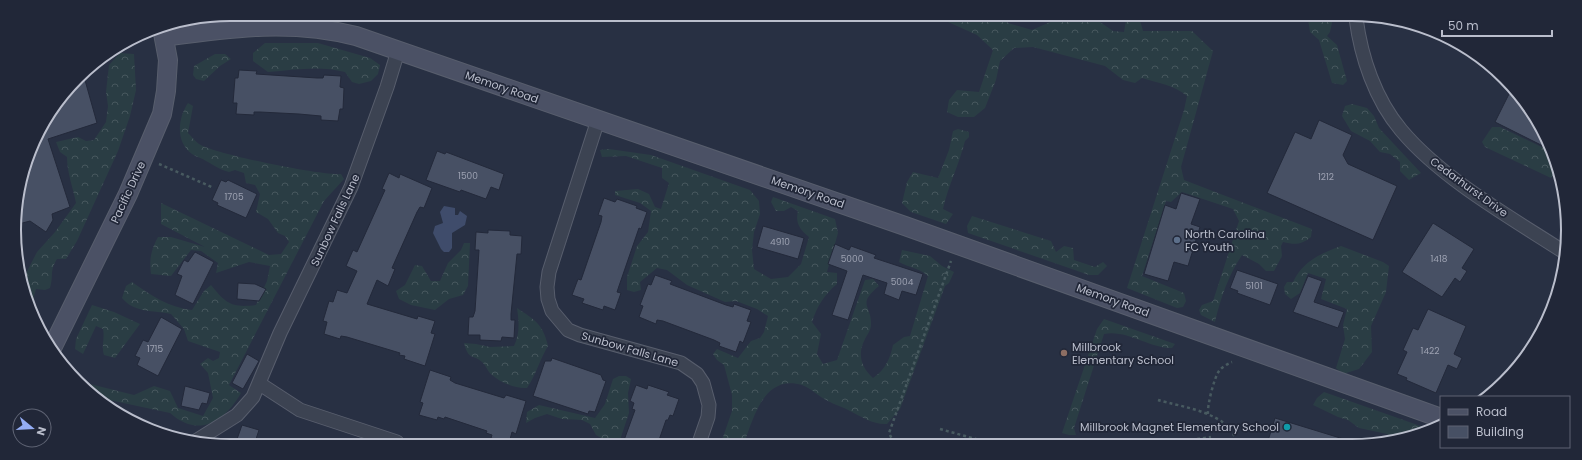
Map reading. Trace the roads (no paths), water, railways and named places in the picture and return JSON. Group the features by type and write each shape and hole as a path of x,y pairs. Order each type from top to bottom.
{"street":[{"name":"Cedarhurst Drive","path":"1356,21 1360,44 1369,74 1385,106 1400,129 1441,168 1560,249"},
{"name":"Memory Road","path":"163,32 276,25 330,30 356,36 905,226 1440,418"},
{"name":"Pacific Drive","path":"54,343 128,194 162,114 166,91 168,60 163,32"},
{"name":"Sunbow Falls Lane","path":"202,437 236,415 253,397 260,384 280,332 351,187 385,93 398,51"},
{"name":"Sunbow Falls Lane","path":"598,120 549,272 548,299 552,311 568,330 580,335 681,362 697,374 703,383 709,405 708,417 700,439"},
{"path":"260,384 306,412 389,439"}],"water":[{"path":"444,206 455,208 455,215 458,215 460,211 467,216 465,225 452,233 452,248 449,252 444,252 441,249 433,233 435,226 443,223 440,212"}],"place":[{"name":"North Carolina FC Youth","path":"1177,240"},
{"name":"Millbrook Elementary School","path":"1064,353"},
{"name":"Millbrook Magnet Elementary School","path":"1287,427"}]}
